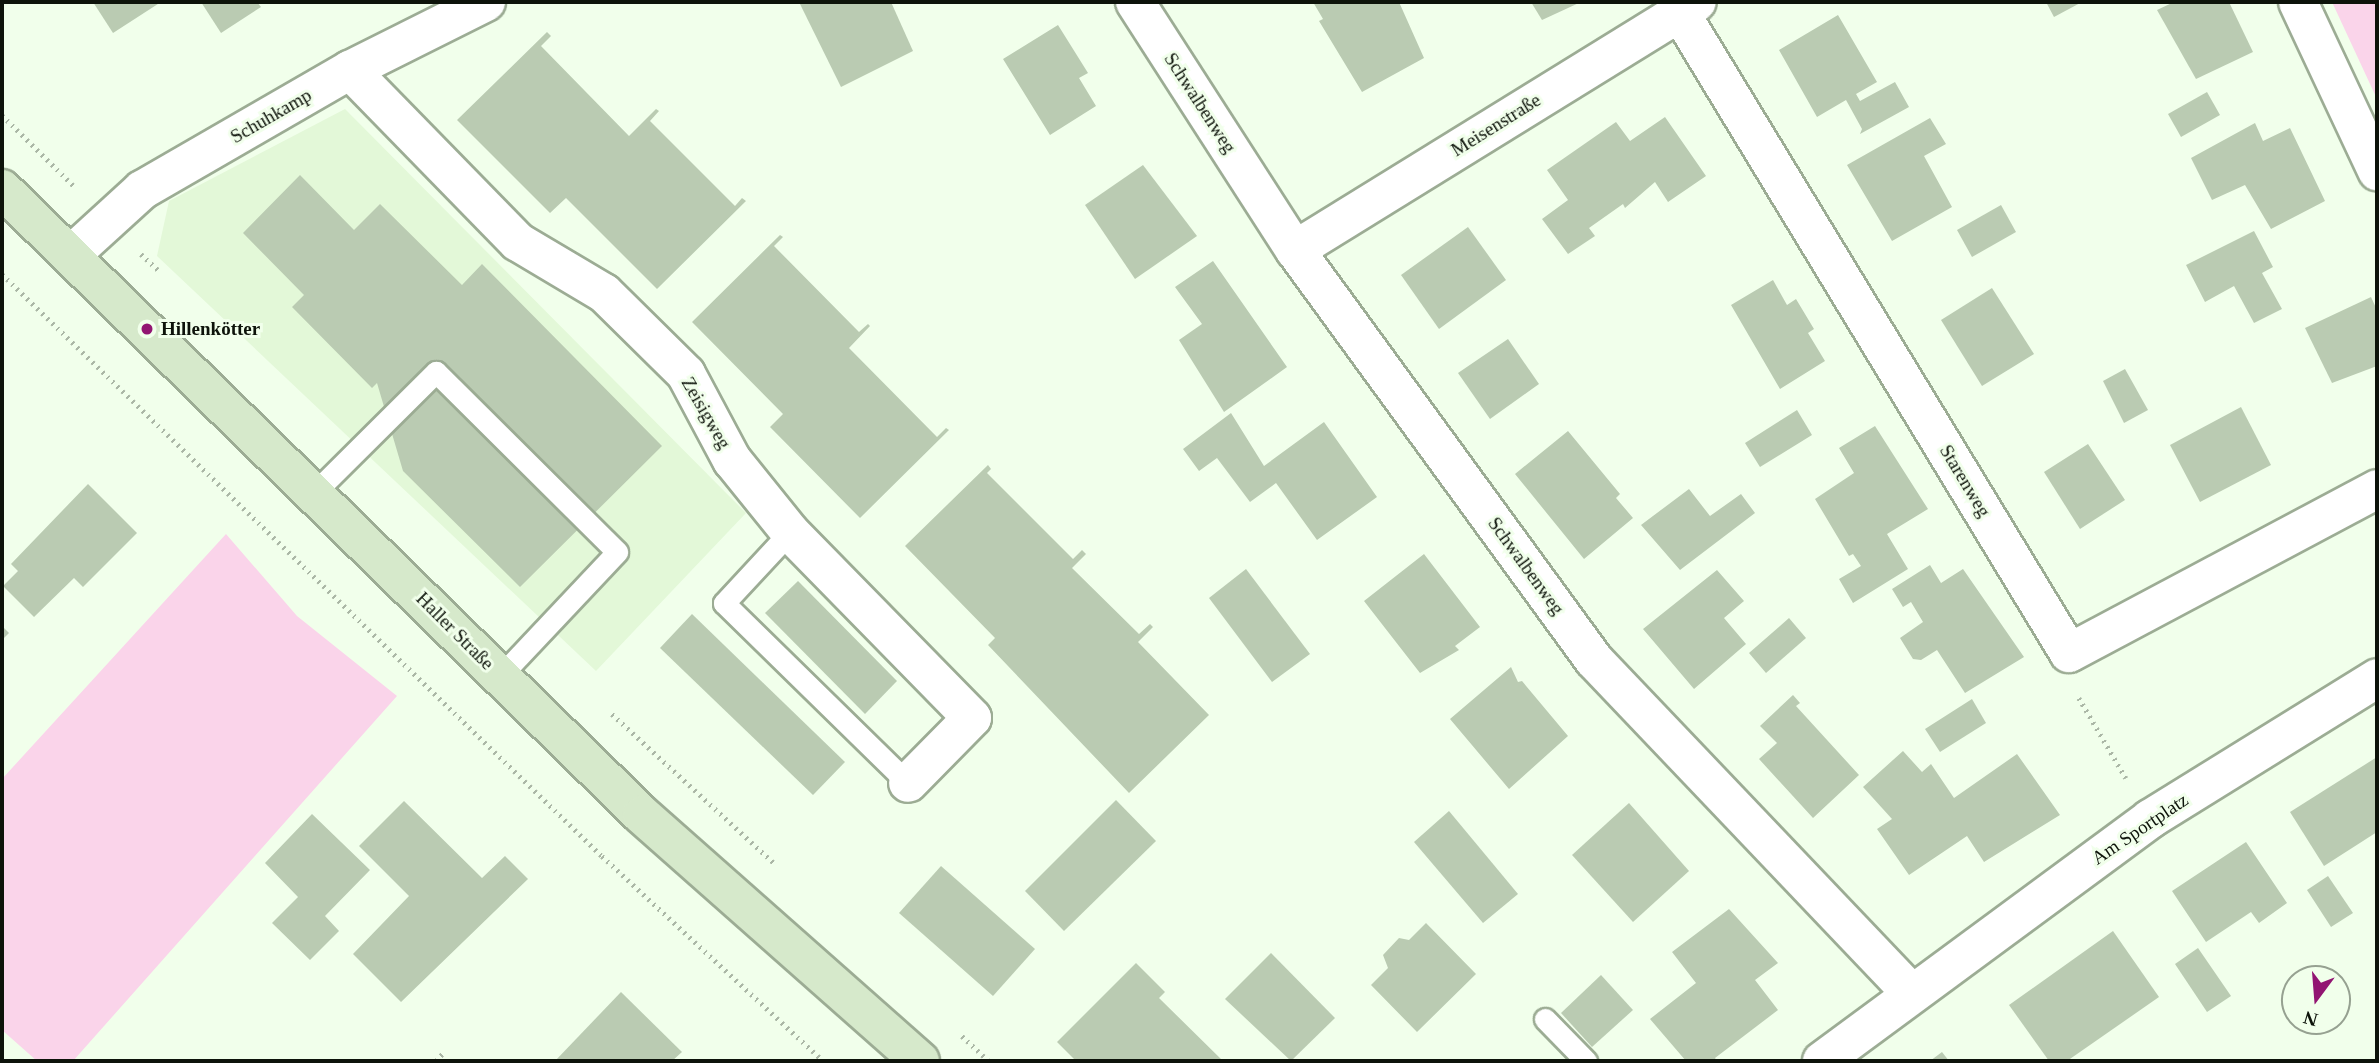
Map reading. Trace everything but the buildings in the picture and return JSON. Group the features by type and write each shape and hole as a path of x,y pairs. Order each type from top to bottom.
{"main road":[{"name":"Haller Straße","path":"2,189 72,254 642,815 920,1061"}],"street":[{"name":"Schuhkamp","path":"72,254 142,190 350,70 486,2"},
{"name":"Schwalbenweg","path":"1135,2 1295,250 1594,660 1910,992"},
{"path":"2298,2 2377,172"},
{"name":"Meisenstraße","path":"1295,250 1688,6"},
{"name":"Starenweg","path":"1688,6 2069,653"},
{"name":"Zeisigweg","path":"350,70 518,242 604,293 686,374 733,460 790,531 972,718 908,783"},
{"path":"2069,653 2377,489"},
{"name":"Am Sportplatz","path":"1910,992 2150,819 2377,678"},
{"path":"1822,1061 1910,992"}],"lane":[{"path":"314,493 436,372 617,552 500,676"},
{"path":"790,531 724,603 908,783"},
{"path":"1545,1019 1586,1061"}],"path":[{"path":"2,115 44,157"},
{"path":"2,274 602,856 823,1061"},
{"path":"2069,653 2064,673 2150,819"},
{"path":"436,1061 443,1053"}],"shaded area":[{"path":"2332,2 2377,2 2377,99"},
{"path":"345,109 746,513 596,671 157,256 169,201"},
{"path":"226,534 297,616 397,696 73,1061 37,1061 2,1030 2,779"}],"place":[{"name":"Hillenkötter","path":"147,329"}]}
